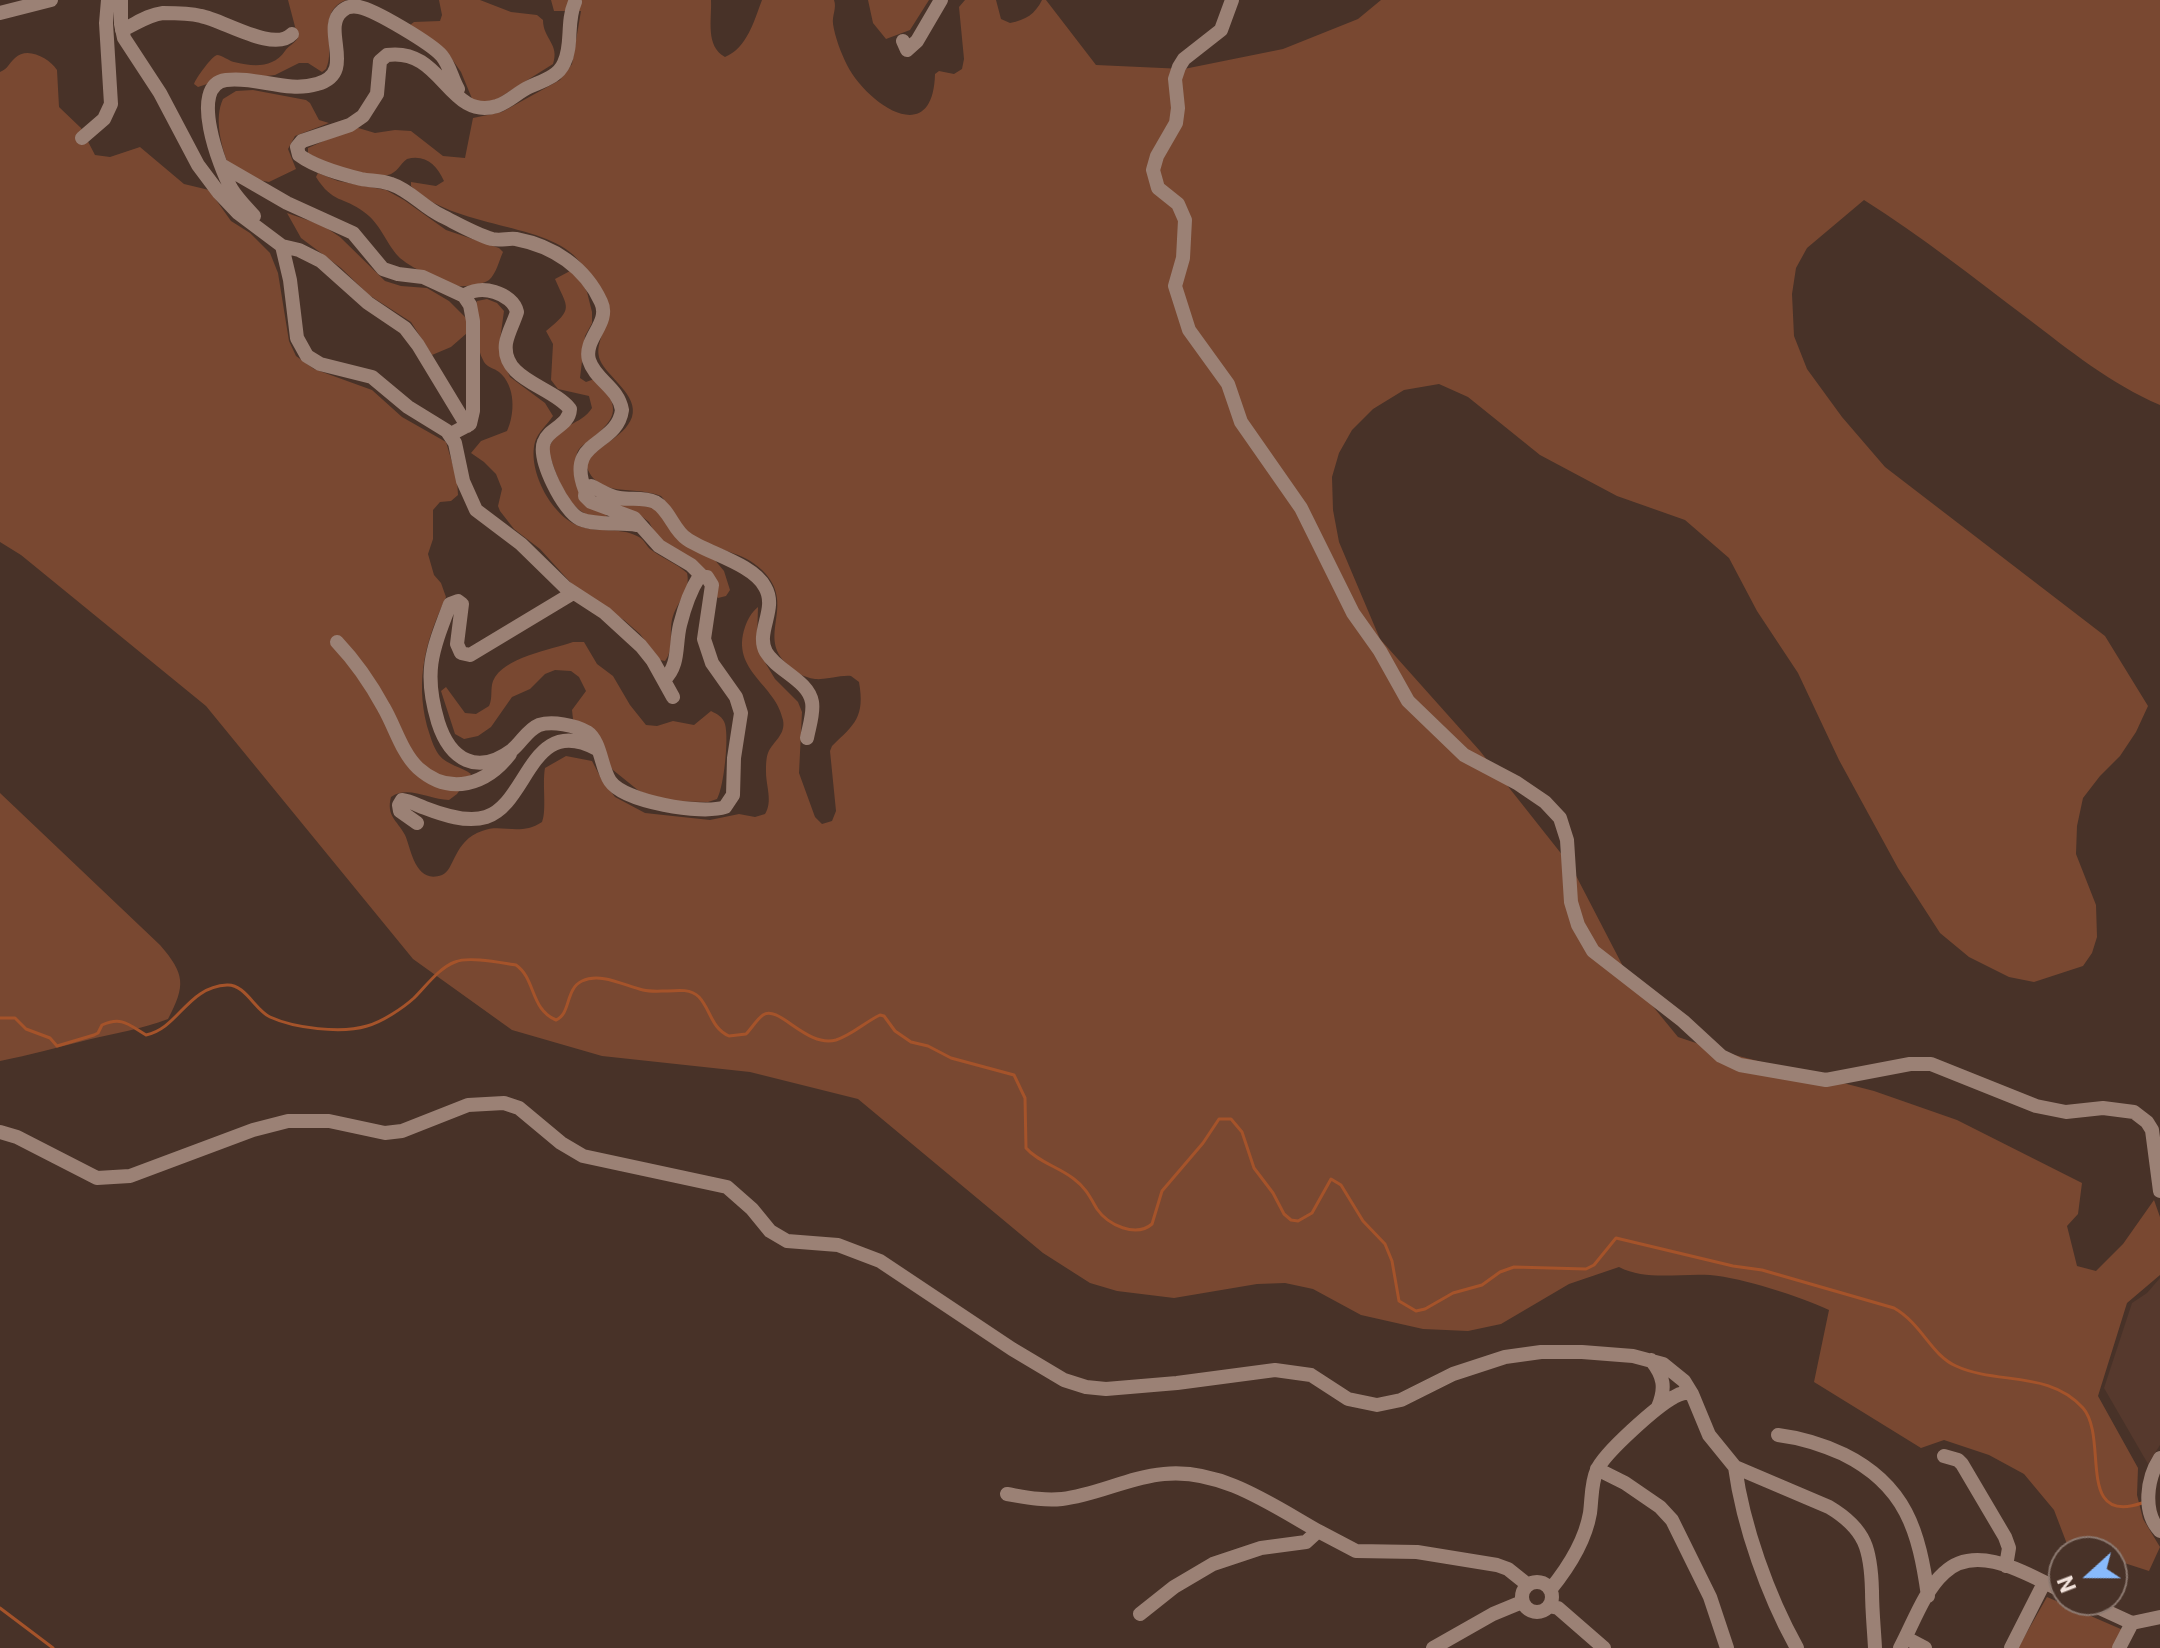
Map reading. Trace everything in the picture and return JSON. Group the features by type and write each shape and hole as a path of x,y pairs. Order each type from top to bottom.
{"street":[{"path":"0,13 51,0"},
{"path":"82,138 104,119 111,104 108,0"},
{"path":"121,0 122,30 128,45 166,103 192,156 211,184 246,220 279,243 321,261 372,307 409,331 467,426"},
{"path":"903,41 907,50 917,41 941,0"},
{"path":"1232,0 1221,30 1179,67 1175,79 1176,123 1157,156 1153,170 1158,188 1178,204 1185,220 1183,258 1175,286 1189,330 1228,384 1241,422 1301,508 1353,613 1380,651 1408,701 1464,755 1517,783 1545,802 1560,818 1567,840 1571,902 1578,925 1593,951 1683,1021 1721,1056 1740,1065 1826,1080 1910,1064 1931,1064 2036,1106 2066,1112 2103,1108 2134,1112 2144,1118 2152,1130 2160,1191"},
{"path":"337,642 367,678 411,758 424,772 451,783 473,783 489,775 531,730 548,724 586,731 611,783 625,793 694,809 717,809 730,803 734,790 740,709 736,697 712,663 706,647 704,626 712,585 709,578 659,546 634,518 593,504 585,496 581,459 617,424 622,410 615,391 596,373 589,359 590,346 601,323 601,301 582,274 554,251 516,239 498,240 485,236 431,211 395,185 360,178 314,163 301,157 297,151 299,143 350,125 363,116 377,94 380,61 387,55 400,54 427,65 457,98 469,104 484,108 497,106 558,72 566,58 570,17 575,2"},
{"path":"469,104 436,50 373,13 348,7 336,18 337,64 326,81 301,86 230,80 220,82 211,88 208,119 236,196 279,243 290,280 297,338 307,356 320,364 372,377 408,407 451,434 457,447 463,481 476,510 521,544 559,582 605,613 641,646 673,697"},
{"path":"122,30 149,16 168,13 202,16 256,36 283,40 292,34"},
{"path":"223,166 287,203 355,234 383,269 423,277 464,296 471,309 475,348 473,411 467,426 451,434"},
{"path":"464,296 470,291 479,290 512,301 517,312 506,345 511,365 526,380 556,396 570,409 567,420 545,439 542,452 551,477 570,512 586,521 626,523 645,528"},
{"path":"585,490 591,486 611,496 645,499 659,504 685,538 712,550 764,584 770,606 763,636 764,649 811,697 807,738"},
{"path":"664,680 675,664 678,633 685,609 695,583 702,576"},
{"path":"515,747 494,758 469,760 455,755 444,739 429,672 432,653 449,607 455,601 462,604 457,644 461,653 470,655 573,593"},
{"path":"417,823 400,811 402,800 451,816 486,817 506,801 536,758 549,747 576,742 597,749"},
{"path":"0,1132 17,1137 97,1178 108,1178 130,1176 253,1130 288,1121 329,1121 385,1133 402,1131 468,1105 504,1103 519,1108 561,1143 583,1156 727,1187 752,1209 770,1231 787,1241 838,1245 880,1261 1012,1349 1064,1380 1086,1387 1106,1389 1177,1383 1275,1370 1311,1375 1348,1399 1377,1405 1401,1400 1453,1374 1505,1357 1541,1352 1582,1352 1650,1360 1675,1371 1692,1394 1709,1435 1735,1467 1829,1507 1859,1532 1865,1541 1872,1568 1875,1648"},
{"path":"1650,1360 1664,1381 1656,1411"},
{"path":"1550,1590 1566,1571 1585,1530 1597,1469 1613,1448 1656,1411 1679,1394 1692,1394"},
{"path":"1778,1435 1824,1445 1857,1461 1886,1483 1908,1514 1917,1537 1928,1596"},
{"path":"1944,1456 1962,1464 2005,1537 2009,1548 2006,1566"},
{"path":"2160,1458 2150,1478 2149,1510 2160,1531"},
{"path":"1735,1467 1740,1502 1768,1584 1797,1648"},
{"path":"1597,1469 1625,1483 1667,1514 1710,1597 1727,1648"},
{"path":"1007,1494 1035,1499 1063,1499 1164,1474 1195,1475 1241,1489 1356,1551 1417,1552 1497,1565 1508,1569 1528,1585"},
{"path":"1140,1614 1174,1587 1213,1564 1261,1548 1306,1542 1318,1531"},
{"path":"1893,1648 1905,1639 1943,1573 1960,1561 1973,1558 2006,1566 2048,1585"},
{"path":"1542,1583 1550,1590 1552,1598 1549,1606 1537,1613 1528,1610 1522,1602 1522,1593 1528,1585 1542,1583"},
{"path":"2011,1648 2044,1583"},
{"path":"1433,1648 1493,1614 1522,1602"},
{"path":"1549,1606 1558,1608 1604,1648"},
{"path":"2117,1616 2132,1623 2160,1617"},
{"path":"2119,1648 2132,1623"},
{"path":"1905,1639 1925,1648"}],"shaded area":[{"path":"288,0 346,0 331,13 326,69 322,72 308,63 299,63 275,75 213,82 198,87 194,84 217,55 249,65 269,63 280,57 298,38"},
{"path":"439,0 480,0 511,12 537,15 543,20 553,46 553,64 494,101 473,101 461,72 447,52 410,25 414,22 440,21"},
{"path":"551,0 711,0 712,39 725,57 744,41 762,0 834,0 835,34 856,80 883,105 898,113 912,115 923,110 931,97 935,74 939,71 954,74 962,69 964,59 959,7 965,0 996,0 1001,19 1010,23 1029,16 1042,0 1046,0 1096,65 1184,69 1283,49 1358,19 1381,0 2160,0 2160,405 2091,366 1927,243 1864,200 1807,248 1796,268 1792,294 1794,336 1807,369 1842,417 1885,467 2105,636 2148,706 2120,756 2083,798 2077,826 2076,854 2096,905 2097,937 2092,953 2083,966 2034,982 2009,977 1969,957 1940,933 1898,868 1839,760 1798,673 1757,611 1729,558 1685,520 1617,496 1540,455 1468,397 1439,384 1404,390 1373,409 1352,430 1339,453 1332,477 1333,510 1339,542 1380,639 1480,751 1571,866 1628,976 1678,1037 1723,1052 1874,1091 1957,1120 2082,1183 2078,1214 2067,1226 2077,1266 2096,1271 2123,1244 2154,1200 2160,1217 2160,1275 2127,1303 2098,1396 2138,1468 2137,1495 2143,1519 2160,1547 2149,1571 2128,1564 2128,1536 2064,1536 2054,1510 2024,1474 1989,1455 1944,1440 1921,1448 1814,1382 1829,1310 1787,1294 1724,1277 1640,1274 1619,1267 1569,1284 1501,1324 1468,1331 1423,1329 1361,1315 1313,1289 1285,1283 1257,1284 1174,1298 1117,1291 1090,1283 1043,1253 858,1099 750,1072 602,1056 512,1030 413,959 206,706 21,555 0,542 0,72 26,53 49,61 57,70 59,107 81,128 95,155 110,157 140,147 184,184 209,190 231,221 250,233 270,253 278,273 289,341 296,356 314,369 372,390 402,417 446,442 457,479 458,495 451,501 440,502 433,510 433,539 428,554 434,575 446,597 428,644 422,692 427,726 437,752 446,761 471,774 449,800 405,792 391,797 391,813 405,835 420,870 433,877 442,875 465,841 482,831 526,829 542,822 545,768 566,756 592,761 615,797 645,813 710,820 739,814 755,817 765,814 769,799 767,757 781,734 783,720 779,707 744,655 742,642 745,627 758,607 757,642 763,659 775,679 798,702 802,712 799,773 815,817 822,824 832,821 836,811 830,751 859,712 859,682 851,676 815,679 794,670 779,654 775,643 777,596 762,570 738,555 690,535 661,496 607,487 591,476 586,465 590,458 623,431 632,417 633,409 627,394 600,360 598,350 603,320 580,262 566,249 547,239 475,219 429,200 411,186 411,182 436,186 444,181 438,170 425,160 407,159 388,175 369,176 325,162 308,153 308,148 355,127 375,133 411,131 443,156 465,158 473,118 502,112 560,80 572,64 581,11 554,11"},
{"path":"868,0 929,0 910,30 886,39 873,23"},
{"path":"253,90 306,100 319,120 329,123 295,136 288,149 296,169 269,182 253,179 228,164 221,140 219,114 223,99 236,91"},
{"path":"318,173 338,181 386,190 446,230 499,248 503,252 494,274 483,283 462,286 418,270 398,256 370,217 328,192 316,177"},
{"path":"287,213 322,225 340,237 385,281 427,288 449,301 468,320 467,333 451,347 432,355 411,322 369,295 341,268 301,238"},
{"path":"570,271 587,292 592,312 592,323 585,336 580,378 586,382 597,378 609,397 613,411 600,432 578,451 576,479 607,517 583,512 574,505 561,485 548,450 558,434 592,408 589,396 558,389 551,380 553,344 546,331 566,308 555,279"},
{"path":"487,299 497,303 504,311 499,347 510,377 545,403 553,416 536,438 534,454 539,480 552,504 571,522 582,527 637,536 650,549 687,573 686,590 673,616 670,651 665,661 660,660 640,634 624,620 581,594 540,549 514,529 498,506 502,489 496,474 471,453 481,441 507,431 512,417 509,385 499,372 486,364 479,349 475,306 477,301"},
{"path":"599,496 654,508 724,571 730,590 726,596 718,598 655,533 649,522 640,515 603,502"},
{"path":"573,642 584,642 597,664 613,676 646,725 657,726 673,721 694,725 711,711 721,718 725,724 726,751 717,799 708,802 666,801 639,791 613,770 573,719 572,710 586,691 579,677 571,671 555,670 545,674 530,689 512,697 491,727 478,736 464,739 455,734 441,691 446,687 465,713 476,714 489,706 493,681 507,666"},
{"path":"0,793 168,955 178,972 180,988 168,1019 0,1061"},
{"path":"2160,1278 2160,1445 2148,1464 2104,1388 2132,1303 2147,1293"},
{"path":"2047,1597 2048,1616 2091,1616 2123,1630 2112,1648 2018,1648"}],"waterway":[{"path":"0,1018 15,1018 26,1029 50,1038 57,1046 94,1035 102,1025 115,1021 146,1035 167,1025 202,993 227,985 245,993 265,1014 280,1021 318,1029 344,1030 373,1024 392,1014 414,998 444,968 461,960 516,965 527,978 542,1009 556,1020 561,1017 577,985 597,978 646,991 681,990 692,993 703,1002 718,1028 729,1036 746,1034 763,1015 770,1013 814,1038 836,1040 880,1015 911,1042 928,1046 951,1058 1014,1075 1025,1098 1026,1148 1078,1182 1102,1215 1123,1228 1138,1230 1152,1224 1162,1191 1219,1119 1231,1119 1242,1132 1254,1168 1291,1220 1298,1221 1312,1213 1331,1179 1341,1185 1363,1221 1385,1244 1392,1261 1399,1301 1416,1311 1453,1293 1482,1285 1500,1272 1514,1267 1586,1269 1594,1265 1616,1238 1762,1270 1894,1308 1912,1322 1940,1355 1956,1366 1972,1372 2039,1383 2069,1396 2083,1408 2090,1422 2097,1475 2108,1502 2121,1507 2142,1503"},
{"path":"0,1608 53,1648"}]}
